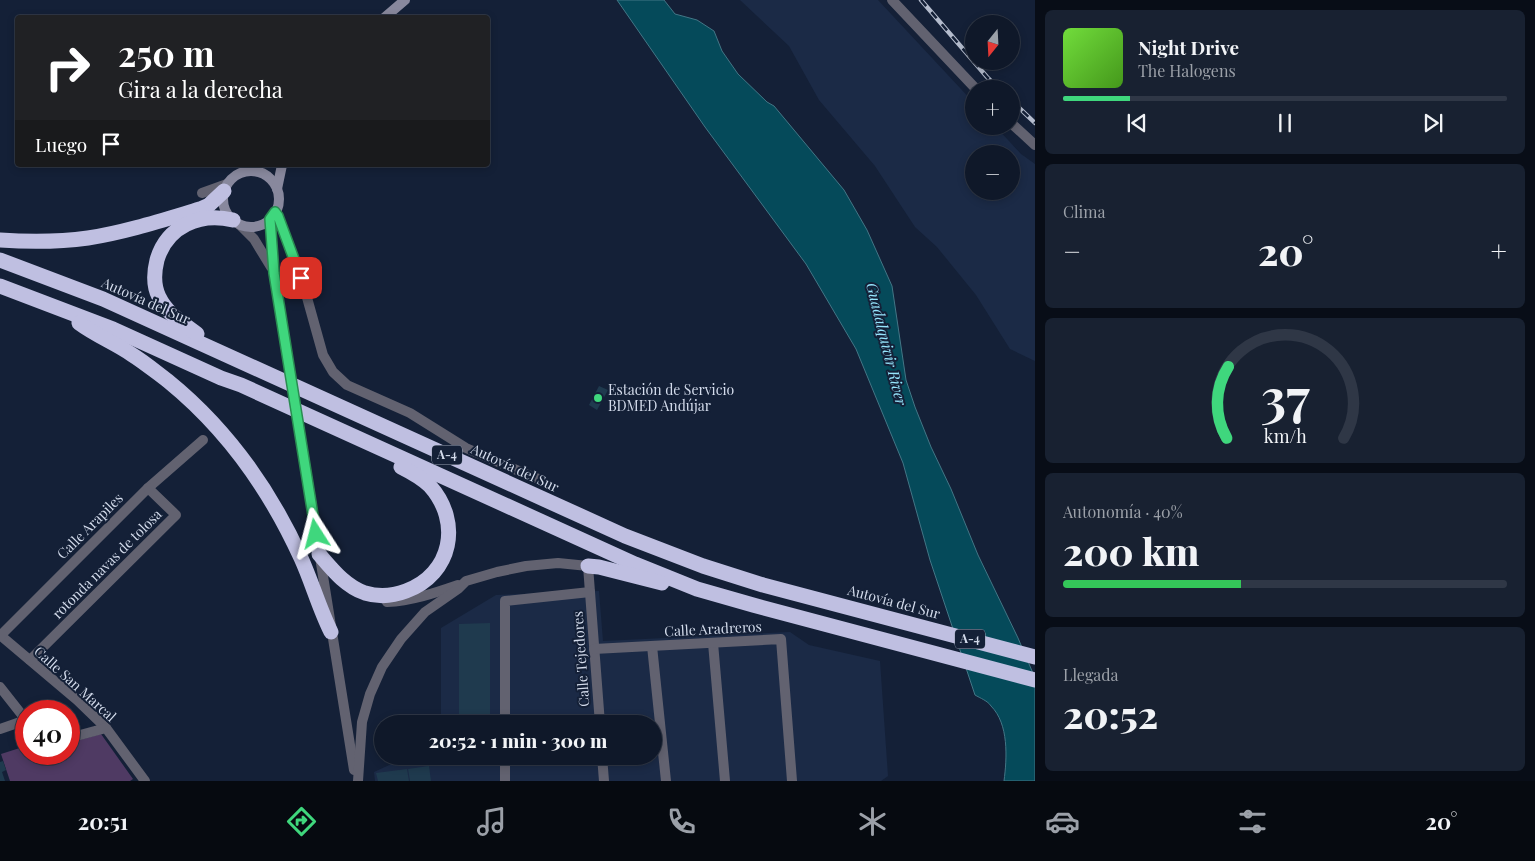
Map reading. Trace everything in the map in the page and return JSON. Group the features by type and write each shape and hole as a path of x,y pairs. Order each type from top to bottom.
{"highway":[{"path":"0,240 55,241 88,238 128,230 200,209 223,193"},
{"path":"213,348 164,307 154,282 155,268 164,243 184,224 209,217 236,222"},
{"name":"Autovía del Sur","path":"0,260 103,299 625,536 703,566 763,585 1035,657"},
{"name":"A-4","path":"0,286 113,329 635,564 697,589 753,606 1035,680"},
{"path":"58,307 82,325 131,354 168,382 203,413 233,446 260,482 283,520 331,632"},
{"path":"221,378 238,391 416,474 429,485 446,513 449,528 448,544 444,558 436,571 428,579 400,594 383,596 365,593 340,578 319,554"},
{"path":"588,566 599,567 661,583 697,589"}],"main road":[{"path":"388,15 405,0"},
{"path":"277,189 273,182 261,172 248,168 232,178 223,193 227,214 236,222 247,226 264,224 273,215 278,205 277,189 282,167"}],"street":[{"path":"892,0 968,80"},
{"path":"1020,131 1035,145"},
{"path":"357,781 331,632 274,273 273,215 278,216 306,294 323,355 333,372 347,385 410,413 466,448 541,480"},
{"path":"236,222 266,255 274,273"},
{"name":"Calle Arapiles","path":"0,635 148,488 202,440"},
{"name":"rotonda navas de tolosa","path":"30,660 176,516 148,488"},
{"path":"322,571 343,587 359,596 378,602 396,602 435,593 497,572 526,566 558,563 588,566"},
{"name":"Calle Tejedores","path":"588,566 599,715"},
{"path":"357,781 362,722 370,694 382,667 401,639 425,612 458,589 466,581"},
{"path":"505,715 504,601 590,592"},
{"name":"Calle San Marcal","path":"0,635 77,700 106,728 143,780"},
{"name":"Calle Aradreros","path":"594,649 781,639 792,781"},
{"path":"713,642 725,781"},
{"path":"652,646 666,781"},
{"path":"0,687 15,706"},
{"path":"0,729 15,724"},
{"path":"80,735 106,728"},
{"path":"505,765 505,781"},
{"path":"603,765 604,781"}],"shaded area":[{"path":"740,0 878,0 965,93 965,135 1003,135 1013,145 965,145 965,200 1020,200 1020,153 1035,164 1035,361 1010,349 976,295 937,247 915,227 875,166 819,100 789,46"},
{"path":"599,591 603,641 790,632 809,645 880,661 888,776 881,781 375,781 374,772 389,765 662,765 662,715 441,715 441,628 496,595"},
{"path":"101,734 133,779 130,781 10,781 1,754 15,750 15,765 80,765 80,740"}],"water":[{"name":"Guadalquivir River","path":"617,0 664,0 675,14 697,20 714,31 722,51 738,74 767,102 774,106 844,190 867,230 892,286 906,380 915,407 978,555 1035,678 1035,781 1004,781 1006,752 1001,722 990,704 975,695 930,560 903,463 856,349 806,264 705,127"}],"building":[{"path":"599,386 608,390 597,410 589,405"},
{"path":"490,623 490,715 459,715 459,624"},
{"path":"3,761 6,770 2,772 5,781 0,781 0,762"},
{"path":"429,766 431,781 410,781 408,769"},
{"path":"407,769 409,781 378,781 376,773"}],"railway":[{"path":"921,0 990,80"},
{"path":"1020,109 1035,123"}],"place":[{"name":"Estación de Servicio BDMED Andújar","path":"598,398"}],"route":[{"path":"301,278 275,212 270,219 274,273 316,534"}]}
